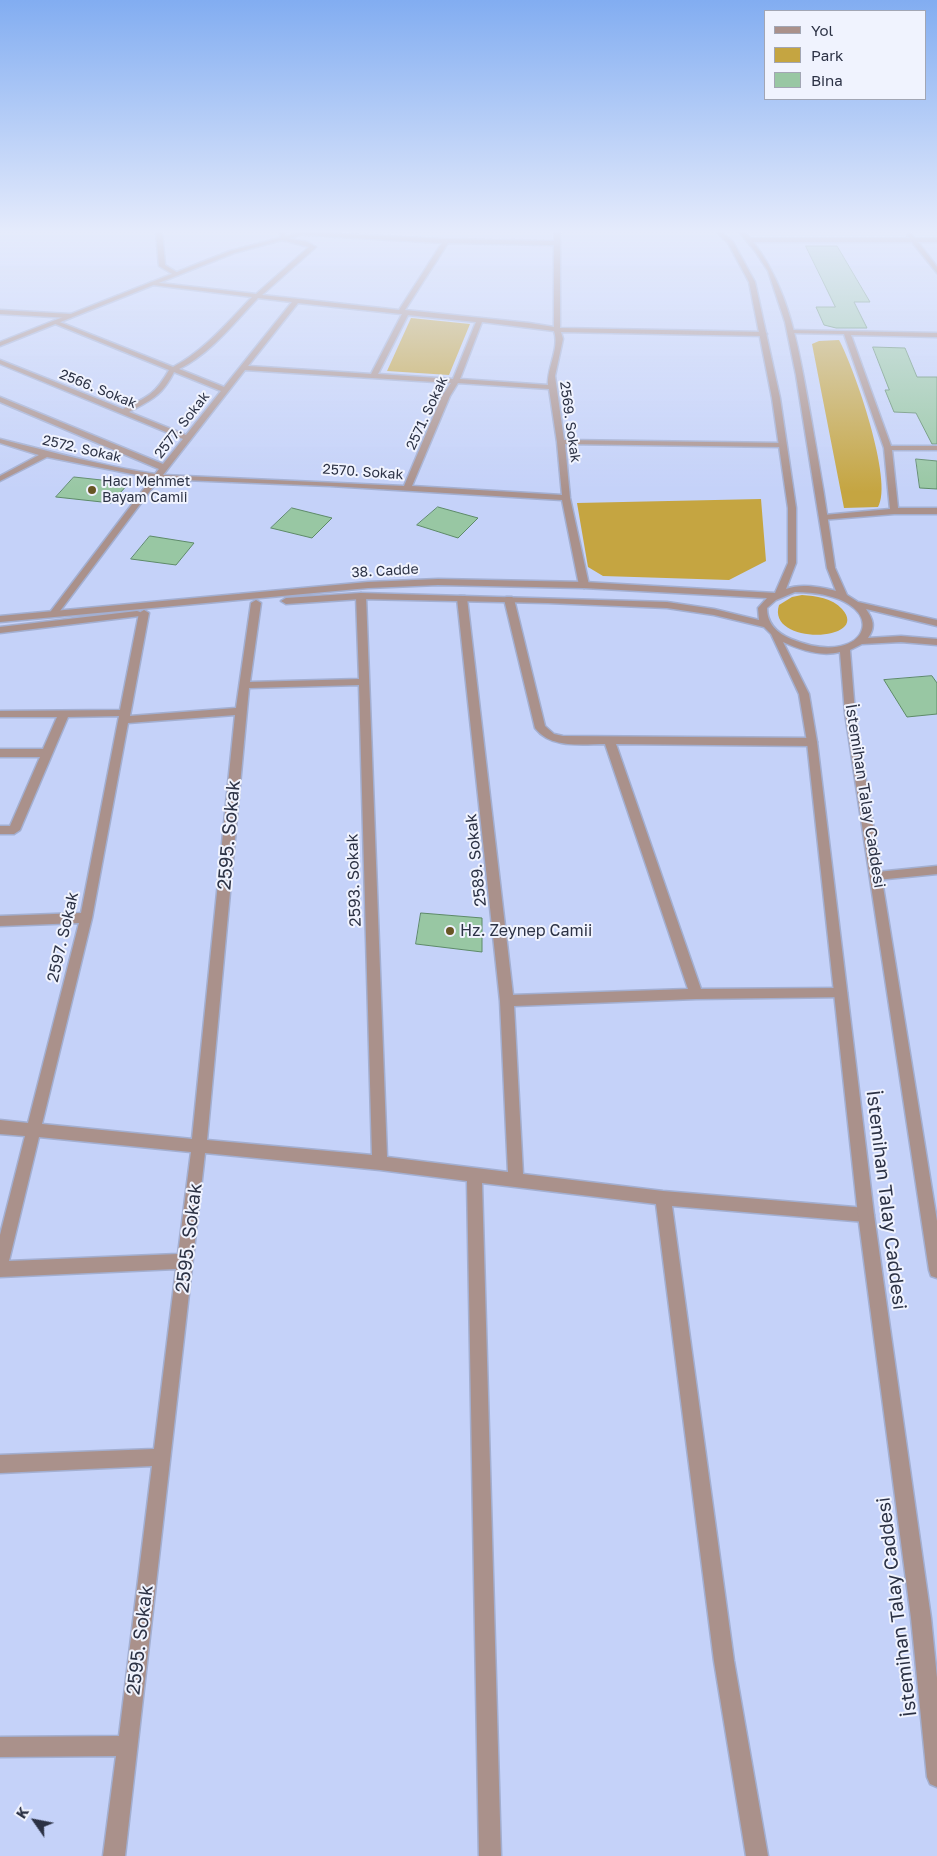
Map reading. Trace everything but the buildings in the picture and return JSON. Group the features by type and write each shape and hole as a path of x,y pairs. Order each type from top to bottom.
{"street":[{"path":"0,344 63,319"},
{"path":"123,412 155,395 163,387 172,370 188,362 205,348 234,319"},
{"name":"2577. Sokak","path":"54,613 187,438 282,319"},
{"path":"373,376 400,319"},
{"path":"467,319 529,324 557,330 764,334"},
{"name":"2569. Sokak","path":"557,319 557,330 560,339 551,376 552,387 561,442 566,498 584,585"},
{"path":"760,319 792,508 792,563 777,594 766,602 762,609 762,617 771,630"},
{"path":"787,319 791,331 824,518 831,568 843,597"},
{"name":"2571. Sokak","path":"407,488 446,396 456,381 480,320"},
{"path":"55,322 225,390"},
{"path":"791,331 936,336"},
{"path":"847,334 888,448 894,511"},
{"name":"2566. Sokak","path":"0,362 187,438"},
{"path":"244,368 552,387"},
{"path":"0,399 164,468"},
{"name":"2572. Sokak","path":"0,441 46,454 158,477"},
{"path":"561,442 782,445"},
{"path":"888,448 937,448"},
{"path":"0,479 46,454"},
{"name":"2570. Sokak","path":"158,477 407,488 566,498"},
{"path":"824,518 894,511 937,511"},
{"name":"38. Cadde","path":"0,619 368,585 438,582 584,585 777,594 794,589 810,589 827,591 856,604"},
{"name":"38. Cadde","path":"0,630 144,613 361,596 509,599 667,605 714,612 771,630 801,647 824,650 845,649"},
{"name":"2593. Sokak","path":"361,596 380,1163"},
{"name":"2589. Sokak","path":"462,598 507,1001 516,1180"},
{"path":"509,599 540,728 550,736 563,740 812,742"},
{"name":"2595. Sokak","path":"114,1856 200,1145 241,711 256,603"},
{"path":"856,604 937,623"},
{"path":"856,604 868,617 870,626 868,634 862,641"},
{"name":"2597. Sokak","path":"0,1268 86,918 144,613"},
{"name":"İstemihan Talay Caddesi","path":"771,630 804,694 812,742 866,1215 921,1618 937,1777"},
{"path":"845,649 862,641 901,639 936,643"},
{"name":"İstemihan Talay Caddesi","path":"845,649 850,713 937,1268"},
{"path":"244,685 364,682"},
{"path":"0,714 64,713 124,716 241,711"},
{"path":"0,830 14,830 64,713"},
{"path":"610,740 696,994"},
{"path":"0,753 47,753"},
{"path":"877,876 937,870"},
{"path":"0,921 86,918"},
{"path":"507,1001 696,994 840,993"},
{"path":"0,1127 380,1163 663,1198 866,1215"},
{"path":"474,1174 490,1856"},
{"path":"663,1198 724,1661 757,1856"},
{"path":"0,1268 186,1261"},
{"path":"0,1464 163,1457"},
{"path":"0,1747 128,1746"}],"green space":[{"path":"411,319 470,324 449,375 387,371"},
{"path":"839,340 854,374 877,450 882,494 878,507 844,508 812,344 819,341"},
{"path":"761,499 766,561 729,580 603,576 588,567 577,503"},
{"path":"802,595 824,598 838,605 847,620 843,628 832,633 817,635 801,633 788,628 779,618 779,605 792,597"}],"place":[{"name":"Hacı Mehmet Bayam Camii","path":"92,490"},
{"name":"Hz. Zeynep Camii","path":"450,931"}]}
